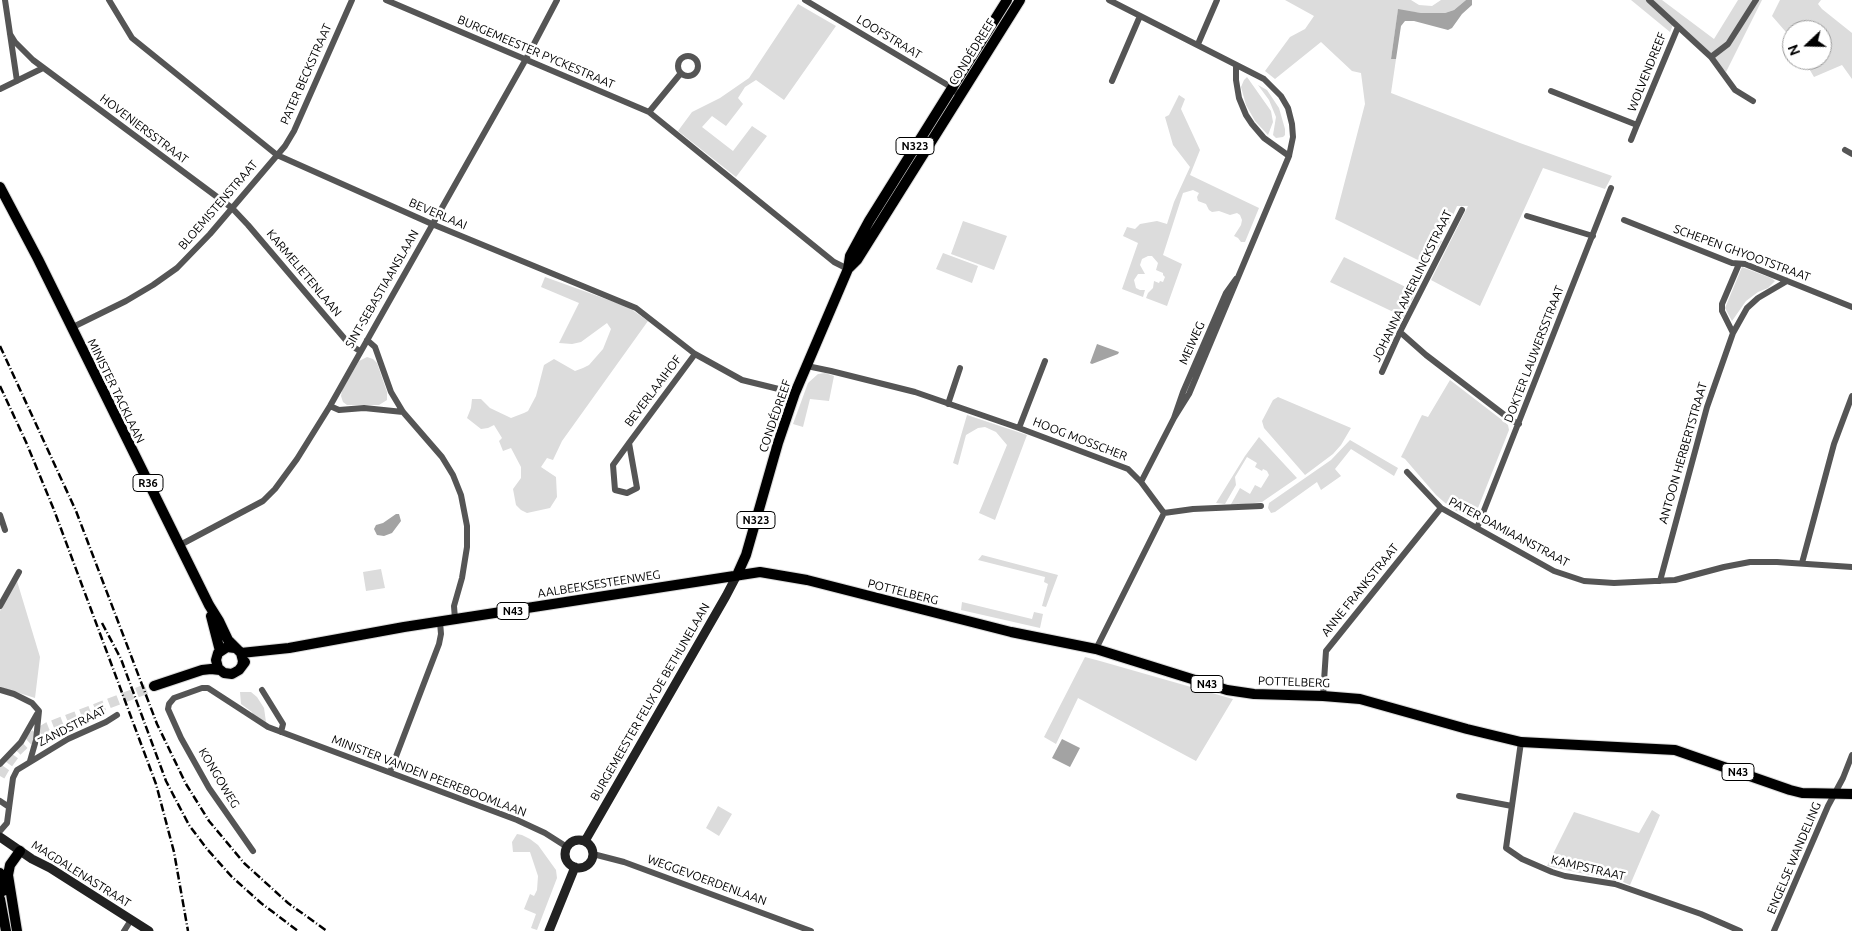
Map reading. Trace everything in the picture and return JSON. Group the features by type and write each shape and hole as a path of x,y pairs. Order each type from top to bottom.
{"main road":[{"name":"CONDÉDREEF","path":"737,575 746,555 794,393 848,269 850,256 868,221 1007,0"},
{"name":"CONDÉDREEF","path":"848,269 857,260 1020,0"},
{"name":"MINISTER TACKLAAN","path":"0,187 209,605 228,640 238,651"},
{"name":"POTTELBERG","path":"737,575 760,572 808,580 1011,632 1096,649 1227,690 1254,694 1360,699 1466,729 1521,742 1675,750 1802,793 1852,794"},
{"name":"AALBEEKSESTEENWEG","path":"242,666 252,658 289,648 737,575"},
{"name":"MINISTER TACKLAAN","path":"209,605 218,654"},
{"path":"238,651 227,647 200,665 154,683 202,670 220,670 224,673 232,674 242,666"},
{"name":"AALBEEKSESTEENWEG","path":"238,651 289,648"},
{"name":"R36","path":"238,651 243,661 242,666"},
{"name":"R36","path":"218,654 216,663 220,670"},
{"path":"18,931 8,875 10,865 20,851"},
{"path":"0,873 11,931"},
{"path":"0,899 6,931"}],"street":[{"path":"5,0 17,81"},
{"name":"BEVERLAAI","path":"109,0 132,38 277,155 432,224 636,308 695,354 742,380 794,393"},
{"name":"PATER BECKSTRAAT","path":"277,155 294,131 352,0"},
{"name":"BURGEMEESTER PYCKESTRAAT","path":"386,0 650,112 834,262 848,269"},
{"name":"SINT-SEBASTIAANSLAAN","path":"180,545 270,496 297,459 330,406 526,59 557,0"},
{"name":"LOOFSTRAAT","path":"805,0 951,87 960,96"},
{"name":"MEIWEG","path":"1109,0 1264,79 1275,88 1284,102 1291,116 1294,137 1289,156 1236,279 1226,293 1183,392 1174,418 1141,482"},
{"path":"1198,44 1216,0"},
{"name":"WOLVENDREEF","path":"1649,0 1711,57 1735,90 1754,101"},
{"path":"1711,57 1728,44 1756,0"},
{"path":"1112,81 1140,16"},
{"name":"WOLVENDREEF","path":"1631,140 1678,27"},
{"name":"HOVENIERSSTRAAT","path":"10,34 22,50 43,68 232,208"},
{"path":"1236,64 1239,98 1249,120 1264,138 1289,156"},
{"path":"0,90 43,68"},
{"path":"650,112 681,74"},
{"name":"WOLVENDREEF","path":"1551,91 1637,125"},
{"path":"1845,150 1852,154"},
{"name":"BLOEMISTENSTRAAT","path":"71,328 133,297 177,268 194,252 277,155"},
{"name":"DOKTER LAUWERSSTRAAT","path":"1477,528 1611,188"},
{"name":"KARMELIETENLAAN","path":"232,208 350,346 360,351"},
{"name":"JOHANNA AMERLINCKSTRAAT","path":"1382,372 1400,332 1462,210"},
{"path":"1528,216 1593,236"},
{"name":"SCHEPEN GHYOOTSTRAAT","path":"1624,220 1726,261 1744,264 1852,307"},
{"path":"1733,333 1722,311 1722,304 1739,264"},
{"name":"ANTOON HERBERTSTRAAT","path":"1660,581 1707,407 1733,333 1747,308 1758,298 1787,281"},
{"path":"1400,332 1426,355 1503,414 1519,424"},
{"path":"367,340 375,347 388,385 403,412 427,438 448,466 458,485 467,526 467,547 462,578 454,606 455,620"},
{"name":"BEVERLAAIHOF","path":"629,442 637,488 627,493 615,490 612,465 629,442 695,354"},
{"name":"HOOG MOSSCHER","path":"1019,428 1045,362"},
{"name":"HOOG MOSSCHER","path":"807,366 915,392 1019,428 1128,469 1141,482 1164,513"},
{"path":"948,404 960,368"},
{"path":"1802,563 1834,444 1852,396"},
{"path":"330,406 338,410 364,408 403,412"},
{"name":"PATER DAMIAANSTRAAT","path":"1407,472 1441,508 1554,571 1571,578 1599,582 1674,580 1724,566 1750,562 1802,563 1852,567"},
{"path":"1096,649 1164,513 1193,509 1261,506"},
{"name":"ANNE FRANKSTRAAT","path":"1323,696 1326,651 1441,508"},
{"path":"0,515 5,530"},
{"path":"0,606 20,572"},
{"name":"BURGEMEESTER FELIX DE BETHUNELAAN","path":"585,841 737,575"},
{"path":"390,772 439,644 441,634 440,622"},
{"name":"MINISTER VANDEN PEEREBOOMLAAN","path":"170,714 168,706 172,700 206,687 257,721 281,732 517,820 545,833 567,847"},
{"path":"0,690 14,694 32,703 39,711 36,740 30,761"},
{"path":"262,690 283,724 281,732"},
{"path":"0,764 21,742 39,711"},
{"name":"KONGOWEG","path":"170,714 209,788 253,851"},
{"name":"ZANDSTRAAT","path":"0,831 7,823 14,774 30,761 68,739 117,715"},
{"name":"KAMPSTRAAT","path":"1521,742 1506,848 1522,859 1565,876 1615,884 1701,914 1740,931"},
{"name":"ENGELSE WANDELING","path":"1774,931 1852,756"},
{"path":"1459,796 1512,806"},
{"path":"0,801 9,807"},
{"name":"MAGDALENASTRAAT","path":"0,837 144,930"},
{"path":"574,840 585,841 592,849 591,860 587,865 575,867 566,859 567,847 574,840"},
{"name":"WEGGEVOERDENLAAN","path":"592,854 632,865 811,931"},
{"path":"548,931 575,867"},
{"path":"124,931 131,920"}],"shaded area":[{"path":"1285,0 1411,0 1419,5 1432,6 1441,0 1466,0 1454,10 1445,13 1421,13 1398,10 1391,59 1396,59 1391,93 1612,176 1605,189 1543,168 1480,306 1431,280 1468,206 1457,206 1447,229 1440,227 1435,237 1442,241 1428,265 1335,219 1365,104 1361,73 1352,71 1321,42 1275,79 1265,71 1290,37 1305,29 1314,16"},
{"path":"1466,0 1472,0 1472,5 1462,14 1452,28 1448,30 1414,21 1405,21 1401,26 1396,59 1391,59 1398,9 1421,13 1445,13 1454,10"},
{"path":"1631,0 1662,0 1714,39 1738,0 1762,0 1726,72 1675,20 1670,32"},
{"path":"1780,0 1821,0 1818,4 1822,9 1852,33 1852,79 1842,65 1832,69 1832,20 1782,20 1782,28 1772,16"},
{"path":"798,4 836,26 784,100 756,80 745,87 738,98 743,104 726,126 712,116 702,127 733,151 752,126 767,136 736,177 678,131 692,112 720,98 749,78"},
{"path":"1810,70 1830,70 1814,77"},
{"path":"1247,77 1271,111 1273,122 1268,135 1255,121 1246,105 1241,87"},
{"path":"1258,85 1267,90 1279,108 1285,129 1283,137 1276,138 1273,135 1276,117 1269,100"},
{"path":"1179,95 1185,99 1181,109 1200,150 1190,175 1259,208 1245,242 1241,242 1234,236 1241,225 1240,215 1237,213 1230,215 1219,211 1212,212 1206,204 1198,201 1199,193 1193,190 1183,193 1163,255 1182,264 1167,306 1146,298 1153,288 1154,281 1163,282 1165,277 1163,273 1156,270 1158,263 1152,256 1142,259 1140,265 1145,274 1138,274 1134,280 1136,288 1145,290 1143,297 1122,289 1138,243 1123,236 1127,227 1135,229 1140,224 1157,221 1167,224 1174,202 1190,167 1173,145 1165,117 1169,115"},
{"path":"963,221 1007,236 994,270 951,254"},
{"path":"943,253 978,266 972,283 936,269"},
{"path":"1344,257 1416,292 1404,317 1330,282"},
{"path":"1742,267 1775,281 1768,288 1758,292 1746,301 1732,321 1725,308"},
{"path":"545,277 628,307 648,321 562,441 553,460 547,458 541,467 556,477 557,497 550,508 527,513 516,505 513,489 521,478 521,467 511,448 503,451 499,441 502,438 494,425 481,429 467,418 472,399 481,399 490,408 511,418 528,411 536,396 544,365 554,359 575,371 589,365 603,349 611,329 607,323 581,342 572,344 559,343 579,303 541,287"},
{"path":"1097,344 1119,352 1092,364 1090,363"},
{"path":"367,357 377,363 387,392 387,400 379,405 347,405 343,402 341,396 342,390 359,361"},
{"path":"825,373 834,376 829,401 810,399 803,427 793,424 808,383 818,374"},
{"path":"1450,380 1508,425 1509,430 1476,513 1469,518 1451,508 1436,495 1405,459 1401,457 1422,415 1428,417"},
{"path":"1278,397 1351,428 1333,454 1305,475 1264,428 1262,421 1273,400"},
{"path":"967,415 1027,435 995,520 979,513 1007,445 996,432 985,427 978,428 966,435 958,465 953,463"},
{"path":"1259,437 1297,478 1262,502 1230,506 1240,488 1250,494 1255,485 1261,488 1269,475 1267,471 1263,469 1262,471 1255,467 1257,463 1247,457 1235,477 1236,485 1225,504 1216,503 1245,456"},
{"path":"1350,440 1398,468 1394,476 1351,449 1335,469 1341,476 1321,490 1317,482 1271,513 1268,508 1269,503 1331,460"},
{"path":"399,514 401,521 392,533 384,536 377,535 374,529 376,525 383,523"},
{"path":"982,555 1058,575 1046,607 1042,606 1048,584 1044,582 1045,577 978,560"},
{"path":"381,569 385,588 366,591 363,572"},
{"path":"17,581 40,657 35,698 0,687 0,611"},
{"path":"962,602 1032,619 1034,612 1043,614 1040,628 961,610"},
{"path":"1085,657 1233,699 1196,761 1078,698 1056,744 1044,737"},
{"path":"240,692 251,692 257,697 264,708 266,722 253,715 252,712 241,704"},
{"path":"1062,739 1080,748 1070,767 1052,758"},
{"path":"718,806 732,814 719,836 706,828"},
{"path":"1652,810 1660,815 1630,885 1547,866 1574,812 1639,833"},
{"path":"517,834 530,839 538,845 556,870 557,878 537,930 531,928 536,914 524,909 530,894 534,896 537,890 538,876 530,852 513,852 512,842"}],"tunnel":[{"path":"0,776 17,751 33,736 48,727 154,686"}],"railway":[{"path":"0,346 76,511 157,724 186,784 209,821 244,863 288,903 327,931"},
{"path":"0,386 54,510 156,784 174,852 188,931"},
{"path":"102,623 121,659 166,781 189,825 232,877 261,903 298,931"}]}
